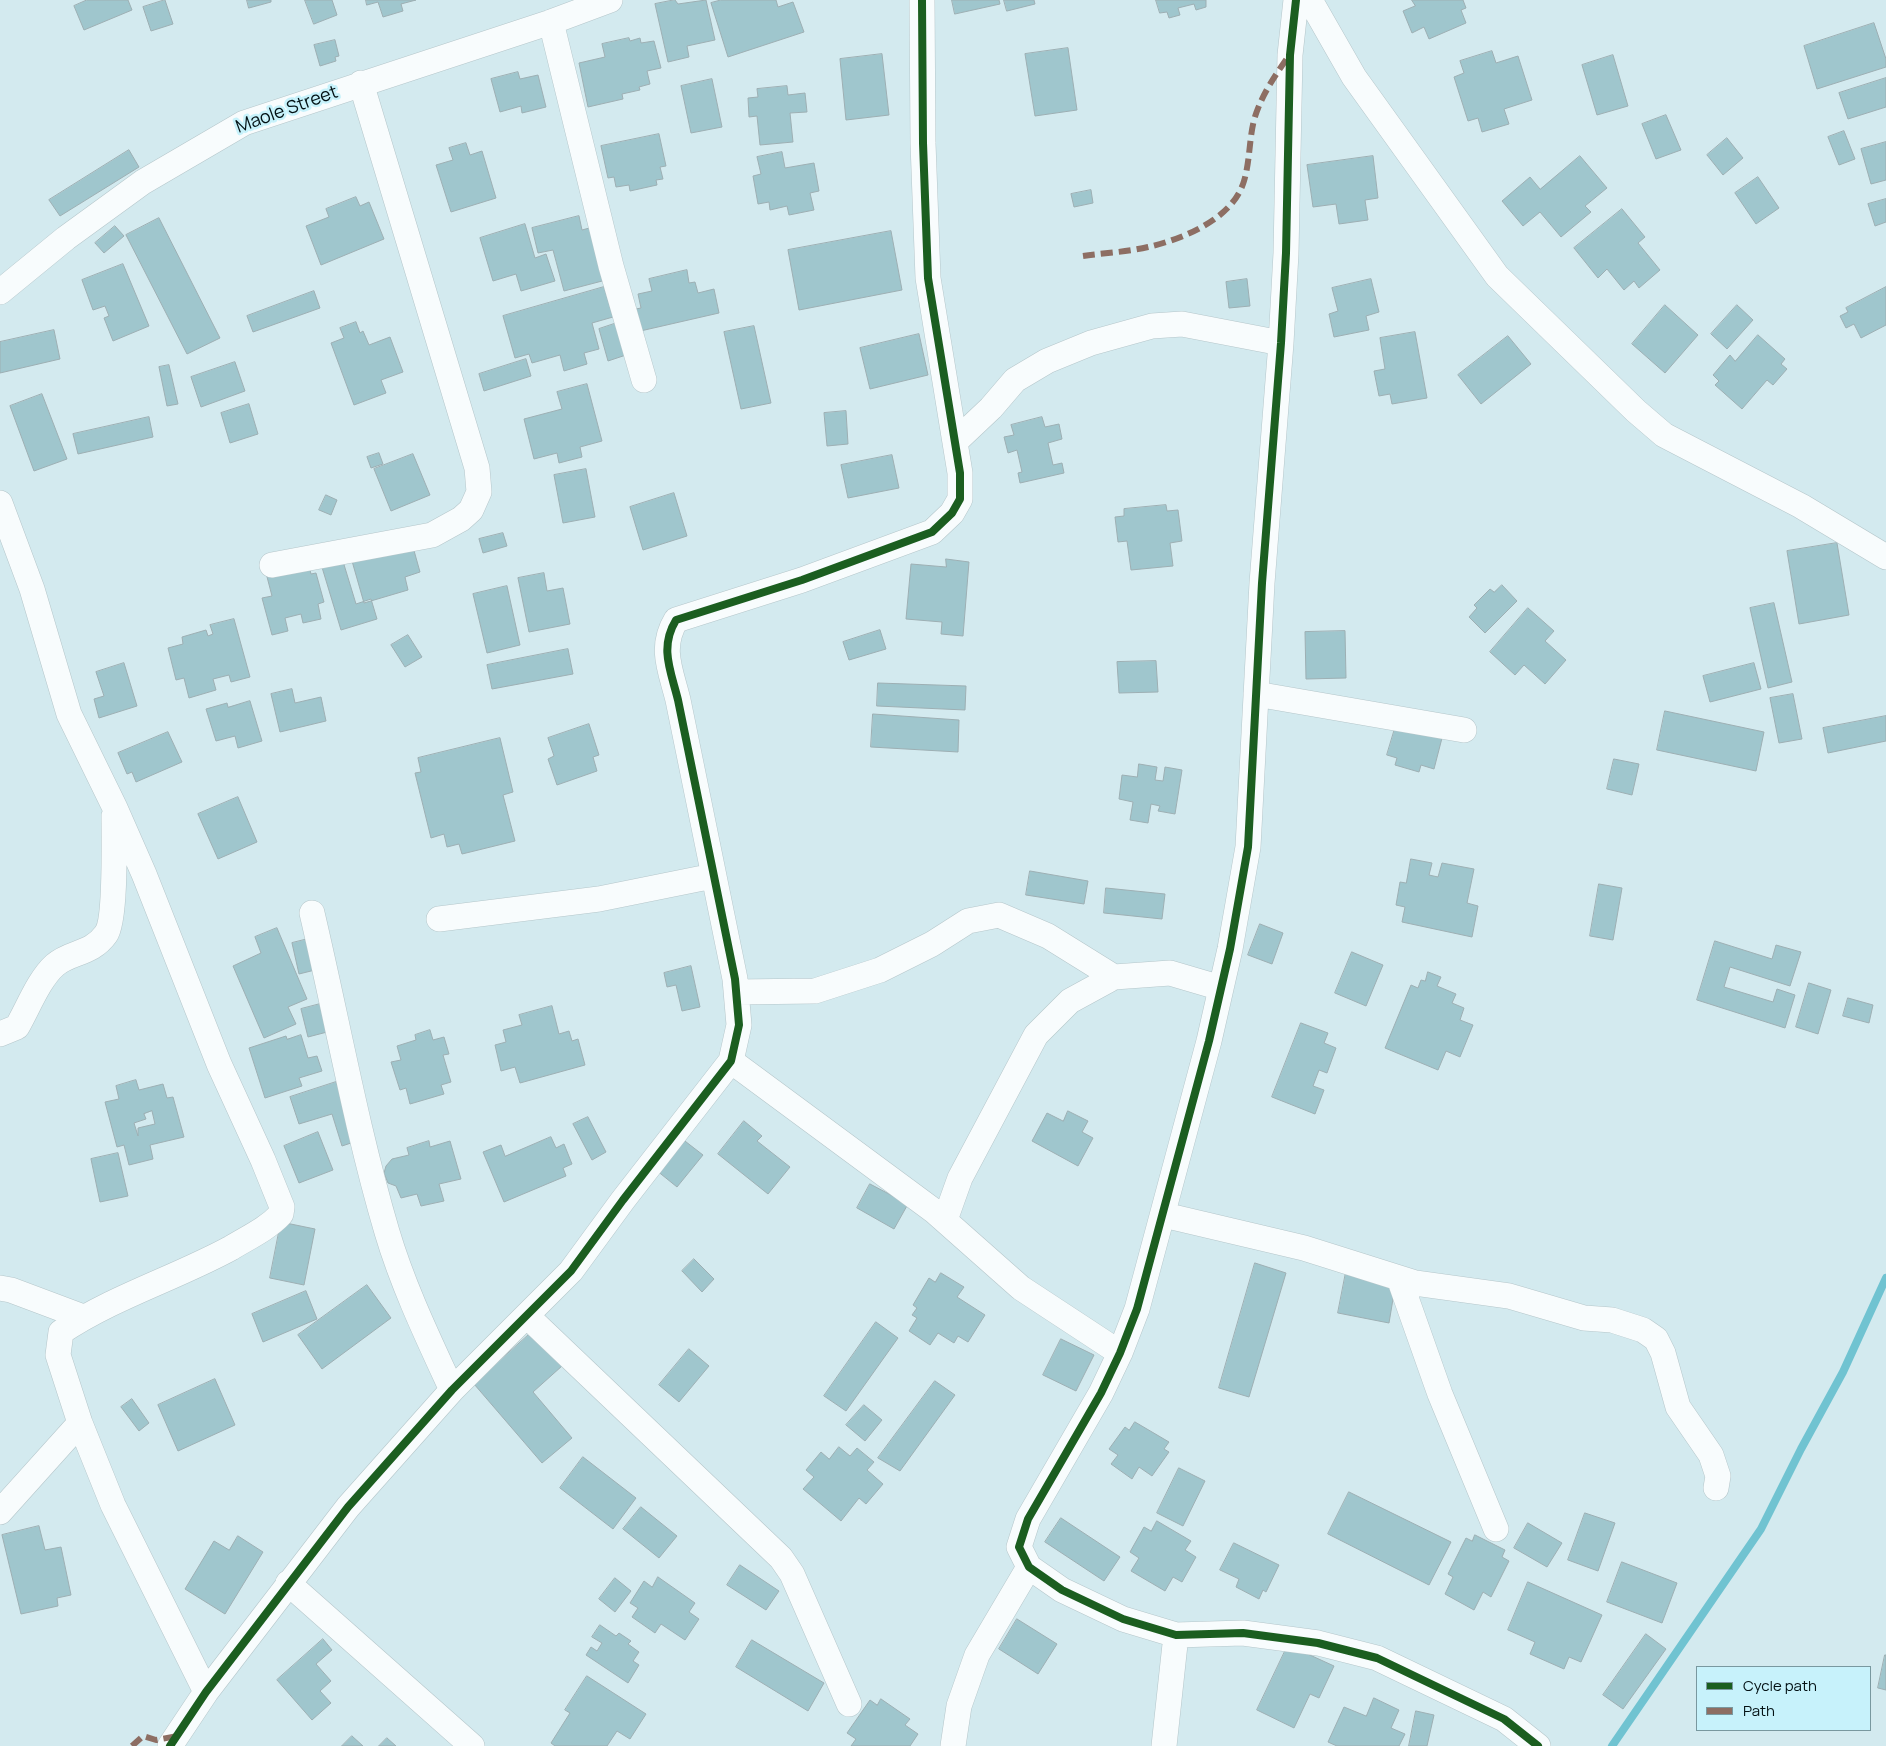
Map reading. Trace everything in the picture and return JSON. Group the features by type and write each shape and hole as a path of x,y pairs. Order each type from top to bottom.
{"street":[{"name":"Maole Street","path":"0,292 66,238 143,182 244,123 551,22 610,0"},
{"path":"170,1746 206,1692 348,1507 452,1390 571,1271 731,1060 739,1024 736,992 680,709 666,655 668,633 676,620 811,576 932,532 952,513 960,499 960,473 928,278 923,143 922,0"},
{"path":"1296,0 1290,55 1286,253 1281,344 1262,583 1248,847 1221,988 1164,1215 1137,1309 1120,1353 1101,1393 1028,1519 1019,1546 1029,1567 1062,1590 1123,1619 1176,1635 1243,1633 1318,1643 1377,1658 1504,1719 1538,1746"},
{"path":"1310,0 1354,77 1498,276 1636,411 1664,435 1801,506 1886,556"},
{"path":"551,22 610,266 644,380"},
{"path":"272,565 432,534 461,519 470,510 479,492 477,468 361,83"},
{"path":"954,442 991,408 1014,380 1047,361 1091,343 1152,326 1182,324 1281,344"},
{"path":"0,503 32,589 69,714 115,808 185,974 219,1064 263,1160 282,1207 281,1214 267,1228 200,1265 83,1317 61,1332 58,1355 80,1423 113,1505 206,1692"},
{"path":"1256,694 1347,712 1464,730"},
{"path":"0,1034 17,1027 35,998 41,979 56,964 93,949 107,932 111,906 115,808"},
{"path":"439,919 599,899 713,876"},
{"path":"312,913 367,1158 387,1233 417,1316 452,1390"},
{"path":"736,992 815,991 880,970 932,944 968,920 999,916 1048,936 1114,977"},
{"path":"945,1220 960,1178 1036,1035 1070,1000 1114,977 1170,973 1221,988"},
{"path":"731,1060 945,1220 1022,1288 1120,1353"},
{"path":"1164,1215 1304,1248 1415,1283 1509,1296 1584,1318 1612,1320 1643,1330 1656,1340 1663,1353 1678,1407 1711,1455 1718,1476 1716,1488"},
{"path":"1399,1278 1440,1394 1496,1529"},
{"path":"0,1288 11,1290 83,1317"},
{"path":"527,1316 781,1558 792,1574 849,1704"},
{"path":"0,1512 80,1423"},
{"path":"953,1746 959,1706 977,1655 1029,1567"},
{"path":"288,1583 472,1746"},
{"path":"1164,1746 1176,1635"}],"building":[{"path":"87,0 128,0 132,10 84,30 74,6"},
{"path":"165,0 173,24 151,31 143,7"},
{"path":"247,0 271,0 271,2 249,8"},
{"path":"305,0 332,0 337,15 314,24"},
{"path":"366,0 416,0 401,4 403,11 383,17 378,2 367,5"},
{"path":"675,0 678,4 706,0 715,40 687,46 689,57 668,62 655,4"},
{"path":"721,0 776,0 778,7 793,2 804,32 728,57 711,3"},
{"path":"952,0 999,0 1000,4 955,14"},
{"path":"1004,0 1034,0 1035,4 1007,11"},
{"path":"1156,0 1206,0 1206,7 1196,10 1194,4 1178,8 1180,15 1169,18 1167,12 1160,13"},
{"path":"1412,0 1463,0 1466,8 1461,10 1466,23 1429,39 1424,27 1412,33 1403,11 1415,6"},
{"path":"1874,23 1886,59 1886,67 1817,89 1804,46"},
{"path":"629,38 630,41 640,38 641,43 654,41 661,68 647,71 650,84 639,87 640,90 622,94 623,99 588,107 579,63 605,57 602,44"},
{"path":"335,40 339,56 335,57 336,61 320,66 314,45"},
{"path":"1068,48 1077,110 1035,116 1025,54"},
{"path":"1492,51 1496,63 1518,56 1532,100 1504,109 1509,124 1482,132 1478,118 1468,121 1454,77 1464,73 1460,61"},
{"path":"882,54 889,115 846,120 840,59"},
{"path":"1613,55 1628,106 1597,115 1582,65"},
{"path":"518,72 520,79 538,75 546,107 522,113 521,106 500,112 491,79"},
{"path":"1886,78 1886,107 1848,119 1839,93"},
{"path":"712,79 722,127 691,133 681,86"},
{"path":"787,86 788,95 805,93 807,112 790,113 793,142 760,145 757,116 749,117 748,98 758,97 757,89"},
{"path":"1666,115 1681,150 1656,159 1642,124"},
{"path":"1844,131 1855,159 1839,165 1828,137"},
{"path":"659,134 666,166 660,167 663,179 656,180 657,185 630,191 629,185 616,187 614,177 608,178 601,146"},
{"path":"1727,138 1743,158 1723,175 1707,155"},
{"path":"1886,142 1886,180 1871,184 1861,149"},
{"path":"466,143 470,155 482,151 496,198 451,212 436,165 453,160 449,148"},
{"path":"129,150 139,167 60,216 49,200"},
{"path":"782,152 785,168 814,163 819,191 810,193 814,210 789,215 787,206 770,210 769,202 758,204 753,176 761,174 757,157"},
{"path":"1373,156 1378,198 1365,200 1368,220 1339,224 1336,204 1313,207 1307,165"},
{"path":"1580,156 1607,188 1585,206 1591,212 1561,237 1540,212 1523,226 1502,201 1530,177 1540,189"},
{"path":"1758,177 1779,208 1756,224 1735,193"},
{"path":"1091,190 1093,203 1074,207 1071,194"},
{"path":"356,197 360,206 369,202 384,239 321,265 306,226 329,217 326,209"},
{"path":"1886,199 1886,222 1875,226 1868,204"},
{"path":"1622,209 1645,237 1638,243 1660,270 1639,288 1634,281 1624,290 1607,269 1598,278 1574,248"},
{"path":"579,216 582,230 593,227 606,280 564,291 553,250 538,253 532,228"},
{"path":"159,218 220,338 187,354 126,235"},
{"path":"525,224 535,258 546,254 555,281 521,291 516,274 493,281 480,238"},
{"path":"115,226 124,236 104,253 95,243"},
{"path":"891,231 902,290 799,310 788,250"},
{"path":"123,264 149,326 113,341 104,318 109,316 105,306 93,310 82,280"},
{"path":"687,270 689,283 695,282 698,293 714,289 719,313 636,332 631,310 641,308 638,294 652,291 649,279"},
{"path":"1247,279 1250,306 1229,308 1226,282"},
{"path":"1371,279 1379,312 1366,316 1369,330 1334,337 1329,314 1338,311 1332,288"},
{"path":"604,287 613,317 592,323 599,349 584,353 587,364 564,371 560,355 532,363 529,354 515,358 503,316"},
{"path":"1886,287 1886,325 1861,338 1854,324 1846,328 1840,316 1848,312 1846,308"},
{"path":"314,291 320,308 253,332 247,316"},
{"path":"1665,305 1698,335 1665,373 1632,344"},
{"path":"1737,305 1753,320 1727,349 1711,334"},
{"path":"356,322 360,333 363,331 369,345 390,337 403,372 381,380 386,393 354,405 331,343 344,338 340,328"},
{"path":"620,322 629,354 608,361 599,329"},
{"path":"754,326 771,403 741,409 724,332"},
{"path":"54,330 60,359 0,373 0,342"},
{"path":"1415,332 1427,398 1392,404 1390,394 1379,396 1374,371 1385,369 1380,338"},
{"path":"919,334 928,375 870,389 860,348"},
{"path":"1758,335 1785,359 1781,364 1787,369 1773,385 1767,380 1742,409 1715,385 1719,381 1713,375 1730,355 1735,361"},
{"path":"1508,336 1531,364 1481,404 1458,375"},
{"path":"526,359 531,376 484,391 479,374"},
{"path":"235,362 245,391 201,407 191,377"},
{"path":"169,365 178,404 167,406 159,367"},
{"path":"587,384 602,441 580,447 582,457 559,463 557,453 534,459 524,419 562,409 557,392"},
{"path":"42,394 67,459 34,471 10,406"},
{"path":"249,404 258,434 230,443 221,413"},
{"path":"846,411 848,444 827,446 824,413"},
{"path":"149,417 153,437 78,454 73,434"},
{"path":"1042,417 1045,427 1059,424 1062,439 1048,443 1053,465 1062,463 1064,473 1020,483 1018,473 1022,472 1017,450 1008,453 1004,437 1014,435 1011,425"},
{"path":"379,453 383,464 371,468 367,457"},
{"path":"413,454 430,495 391,511 374,469"},
{"path":"892,455 899,488 848,498 841,465"},
{"path":"586,469 595,517 563,523 554,475"},
{"path":"674,493 687,536 643,550 630,507"},
{"path":"326,495 337,500 331,515 319,510"},
{"path":"1166,505 1167,511 1178,510 1182,541 1170,543 1173,566 1131,570 1127,541 1118,542 1115,517 1124,516 1124,509"},
{"path":"503,533 507,546 483,553 479,539"},
{"path":"1837,543 1849,615 1799,624 1787,551"},
{"path":"413,547 420,572 405,577 408,590 364,603 350,554"},
{"path":"342,558 356,604 371,599 377,619 341,630 321,564"},
{"path":"946,559 969,562 963,636 941,634 942,622 906,619 911,564 946,567"},
{"path":"308,562 311,574 316,573 324,602 318,604 321,619 303,623 301,614 285,618 288,631 272,635 262,598 272,596 266,573"},
{"path":"544,573 547,591 563,588 570,624 529,632 518,578"},
{"path":"1502,585 1517,601 1485,633 1469,617 1477,608 1474,605 1490,589 1494,592"},
{"path":"507,586 520,645 487,653 473,594"},
{"path":"1774,603 1792,682 1768,688 1750,608"},
{"path":"1528,608 1554,631 1545,641 1566,660 1545,684 1524,665 1515,675 1490,652"},
{"path":"234,619 250,677 231,682 229,675 213,679 216,690 189,698 184,678 176,680 168,648 183,644 182,637 206,630 208,636 213,634 210,625"},
{"path":"880,630 886,649 849,660 843,642"},
{"path":"1345,631 1346,678 1306,679 1305,632"},
{"path":"408,635 422,657 405,667 391,645"},
{"path":"568,649 573,674 492,689 487,665"},
{"path":"1156,661 1158,692 1119,693 1117,662"},
{"path":"124,663 137,706 99,718 94,699 104,696 96,672"},
{"path":"1754,663 1761,689 1710,702 1703,676"},
{"path":"878,683 966,686 965,710 877,706"},
{"path":"292,689 295,703 321,697 326,721 280,732 271,694"},
{"path":"1793,694 1802,739 1779,743 1770,698"},
{"path":"250,701 262,741 238,748 235,736 216,741 206,709 227,703 228,707"},
{"path":"1665,711 1764,732 1756,771 1657,750"},
{"path":"873,714 959,720 958,752 871,747"},
{"path":"1886,716 1886,741 1828,753 1823,728"},
{"path":"589,724 599,755 593,757 597,771 557,785 548,759 554,756 548,738"},
{"path":"1396,725 1442,738 1434,769 1421,765 1419,772 1395,765 1397,758 1387,755"},
{"path":"168,732 182,762 136,782 132,772 127,774 118,753"},
{"path":"500,738 513,792 503,795 515,841 462,854 459,844 447,847 444,834 431,838 415,773 421,772 418,758"},
{"path":"1614,759 1639,764 1632,795 1607,789"},
{"path":"1139,764 1157,767 1155,780 1163,781 1165,767 1182,770 1175,814 1158,811 1160,806 1151,804 1148,823 1130,820 1133,802 1119,799 1122,775 1137,777"},
{"path":"238,797 257,842 218,859 198,814"},
{"path":"1411,859 1432,863 1429,875 1438,877 1442,863 1474,869 1467,903 1478,906 1472,937 1402,922 1405,907 1396,905 1400,882 1406,883"},
{"path":"1030,871 1088,881 1084,904 1026,895"},
{"path":"1599,884 1622,888 1613,940 1590,936"},
{"path":"1106,888 1165,894 1162,919 1104,913"},
{"path":"1260,924 1283,933 1272,964 1248,955"},
{"path":"277,928 307,999 288,1007 296,1024 264,1038 233,966 261,953 255,937"},
{"path":"312,938 319,969 299,974 292,943"},
{"path":"1715,941 1772,959 1776,945 1801,952 1790,986 1730,967 1724,987 1773,1002 1777,989 1795,995 1785,1028 1697,1000"},
{"path":"1352,952 1383,965 1366,1006 1335,993"},
{"path":"691,966 700,1007 682,1011 676,985 667,987 664,973"},
{"path":"1428,972 1441,977 1437,986 1456,994 1452,1003 1464,1008 1460,1020 1473,1025 1460,1057 1446,1051 1438,1070 1385,1048 1411,985 1418,988 1421,980 1425,981"},
{"path":"1809,983 1831,990 1818,1034 1796,1027"},
{"path":"1848,998 1873,1005 1869,1023 1843,1016"},
{"path":"324,1003 331,1031 308,1037 301,1009"},
{"path":"552,1006 559,1034 569,1031 572,1041 578,1039 585,1065 520,1083 515,1067 501,1071 495,1045 506,1042 503,1030 522,1025 519,1015"},
{"path":"1301,1023 1328,1033 1324,1043 1336,1048 1327,1073 1319,1070 1313,1086 1324,1090 1315,1114 1272,1097"},
{"path":"430,1030 433,1040 444,1037 449,1054 443,1055 451,1082 441,1085 444,1094 410,1104 406,1088 400,1090 391,1062 401,1060 397,1046 416,1040 415,1035"},
{"path":"301,1035 308,1058 317,1056 322,1071 299,1078 302,1086 265,1098 249,1048 286,1036 287,1039"},
{"path":"136,1080 139,1090 163,1084 167,1098 173,1097 184,1137 150,1145 153,1159 129,1165 124,1145 117,1147 105,1102 119,1099 116,1086","holes":["152,1111 155,1124 138,1128 138,1136 134,1123 146,1119 144,1114"]},
{"path":"336,1082 360,1140 342,1146 332,1114 299,1124 290,1097"},
{"path":"1068,1111 1088,1121 1082,1132 1093,1138 1078,1166 1032,1141 1047,1113 1063,1121"},
{"path":"588,1117 606,1152 592,1160 573,1124"},
{"path":"744,1121 762,1136 757,1141 790,1167 768,1194 718,1154"},
{"path":"318,1132 333,1170 299,1183 284,1146"},
{"path":"551,1137 556,1148 564,1144 572,1164 563,1168 566,1176 504,1202 483,1152 501,1145 505,1156"},
{"path":"681,1138 703,1155 677,1187 656,1170"},
{"path":"429,1141 430,1147 450,1141 461,1179 439,1184 444,1201 421,1206 417,1194 401,1198 396,1186 388,1183 384,1173 386,1166 392,1159 409,1155 407,1148"},
{"path":"118,1153 128,1196 100,1202 91,1159"},
{"path":"870,1184 908,1204 894,1229 857,1208"},
{"path":"281,1222 315,1229 304,1285 270,1278"},
{"path":"694,1259 714,1279 702,1292 682,1271"},
{"path":"1255,1263 1286,1273 1249,1397 1219,1388"},
{"path":"1346,1272 1396,1281 1389,1323 1338,1313"},
{"path":"941,1273 964,1287 957,1297 985,1315 968,1342 958,1336 954,1343 938,1333 930,1345 909,1331 917,1318 912,1315 917,1308 913,1305 929,1278 935,1282"},
{"path":"367,1285 391,1318 322,1369 298,1335"},
{"path":"306,1291 317,1319 263,1342 252,1314"},
{"path":"876,1322 898,1338 846,1411 824,1396"},
{"path":"533,1331 562,1366 533,1392 572,1438 542,1463 474,1384"},
{"path":"1061,1339 1094,1355 1076,1391 1043,1375"},
{"path":"689,1349 709,1366 679,1402 659,1385"},
{"path":"215,1379 235,1425 178,1451 158,1405"},
{"path":"935,1381 955,1395 900,1471 878,1458"},
{"path":"132,1399 149,1423 139,1431 121,1407"},
{"path":"864,1405 882,1420 865,1441 846,1425"},
{"path":"1135,1422 1169,1442 1164,1449 1169,1452 1152,1476 1139,1467 1132,1479 1111,1464 1118,1455 1109,1449 1125,1427 1129,1430"},
{"path":"839,1447 850,1456 857,1448 874,1462 867,1470 883,1484 866,1504 859,1498 841,1521 803,1489 814,1477 806,1470 821,1452 829,1459"},
{"path":"583,1457 636,1498 613,1529 560,1488"},
{"path":"1179,1468 1205,1481 1183,1526 1157,1513"},
{"path":"1349,1492 1451,1542 1429,1585 1328,1534"},
{"path":"641,1507 677,1536 659,1558 623,1529"},
{"path":"1585,1513 1615,1523 1598,1571 1568,1560"},
{"path":"1061,1518 1120,1557 1104,1581 1045,1542"},
{"path":"1157,1521 1191,1541 1185,1550 1196,1557 1182,1582 1173,1577 1165,1591 1131,1571 1139,1558 1130,1552 1144,1527 1151,1531"},
{"path":"1528,1523 1562,1543 1547,1567 1514,1548"},
{"path":"39,1526 45,1550 61,1547 71,1595 57,1598 58,1606 21,1614 2,1535"},
{"path":"1475,1535 1505,1550 1502,1557 1509,1561 1491,1597 1483,1592 1474,1610 1445,1594 1453,1577 1448,1574 1466,1538 1472,1541"},
{"path":"238,1536 263,1552 225,1614 185,1589 214,1541 229,1550"},
{"path":"1234,1543 1279,1565 1266,1592 1263,1590 1259,1599 1236,1587 1239,1579 1220,1570"},
{"path":"1622,1562 1677,1583 1662,1623 1607,1602"},
{"path":"740,1565 779,1591 766,1610 727,1585"},
{"path":"658,1577 695,1603 689,1612 699,1619 685,1640 661,1624 655,1633 632,1617 638,1608 630,1603 644,1581 652,1587"},
{"path":"615,1578 631,1591 615,1612 599,1599"},
{"path":"1528,1582 1602,1615 1581,1662 1569,1657 1564,1669 1530,1654 1535,1642 1508,1630"},
{"path":"1017,1619 1057,1644 1038,1674 999,1649"},
{"path":"600,1625 616,1636 619,1633 631,1641 628,1644 639,1652 633,1661 639,1665 628,1683 586,1655 591,1647 597,1651 602,1643 592,1637"},
{"path":"1646,1634 1666,1649 1623,1709 1603,1695"},
{"path":"323,1639 332,1650 316,1664 331,1681 320,1691 331,1703 312,1720 277,1680"},
{"path":"752,1640 824,1683 808,1711 736,1667"},
{"path":"1288,1645 1334,1666 1319,1698 1310,1694 1294,1728 1257,1710"},
{"path":"1886,1655 1886,1690 1878,1688"},
{"path":"587,1676 646,1714 630,1739 617,1731 607,1746 555,1746 551,1743 570,1713 565,1710"},
{"path":"1374,1698 1399,1710 1391,1728 1405,1734 1399,1746 1337,1746 1328,1742 1344,1707 1366,1716"},
{"path":"881,1699 910,1719 905,1725 918,1734 910,1746 851,1746 856,1739 847,1733 870,1700 877,1705"},
{"path":"1416,1711 1434,1715 1427,1746 1409,1746"},
{"path":"352,1736 363,1746 342,1746"},
{"path":"387,1738 396,1746 379,1746"}],"waterway":[{"path":"1612,1746 1761,1529 1801,1449 1843,1372 1886,1278"}],"marked path":[{"path":"1083,256 1140,249 1176,239 1205,225 1229,206 1238,194 1244,181 1252,128 1260,103 1288,57"},
{"path":"132,1746 143,1736 156,1740 177,1736"}],"cycle path":[{"path":"170,1746 206,1692 348,1507 452,1390 571,1271 623,1200 731,1061 739,1025 735,979 678,700 668,660 668,640 676,620 802,580 932,532 952,513 960,499 960,473 928,278 923,143 922,0"},
{"path":"1296,0 1290,55 1286,253 1281,343 1262,583 1248,847 1230,949 1209,1041 1137,1309 1120,1353 1101,1393 1028,1519 1019,1547 1029,1567 1062,1590 1123,1619 1176,1635 1243,1633 1318,1643 1377,1658 1504,1719 1538,1746"}]}
